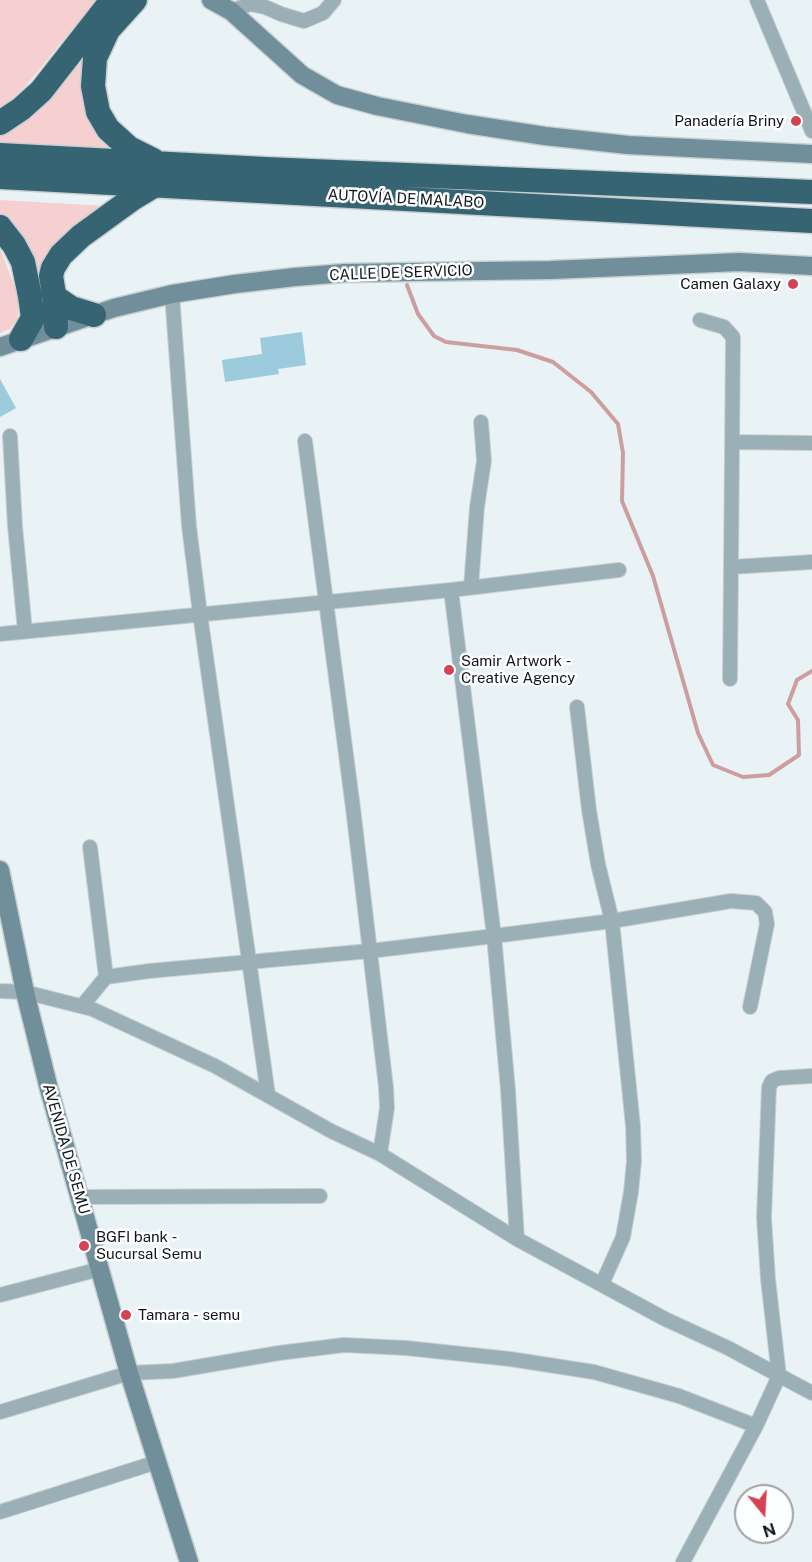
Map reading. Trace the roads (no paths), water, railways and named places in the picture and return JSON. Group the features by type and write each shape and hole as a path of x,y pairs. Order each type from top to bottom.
{"highway":[{"path":"0,123 21,109 41,91 113,0"},
{"path":"56,327 55,297 51,276 61,255 74,241 132,199 159,174 108,129 94,100 95,58 108,30 135,0"},
{"name":"AUTOVÍA DE MALABO","path":"0,155 159,174 262,192 488,202 812,221"},
{"name":"AUTOVÍA DE MALABO","path":"0,177 159,174 812,192"},
{"path":"0,227 14,245 22,262 33,318 11,343"},
{"path":"55,297 71,308 94,315"}],"street":[{"path":"211,0 231,11 302,75 337,94 377,106 467,124 545,136 628,145 810,154 812,131 757,0"},
{"path":"231,11 250,4 304,21 323,13 334,0"},
{"name":"CALLE DE SERVICIO","path":"11,343 94,315 172,294 245,282 344,273 551,270 739,262 812,266"},
{"path":"172,294 188,515 268,1095"},
{"path":"700,320 724,327 733,338 730,679"},
{"path":"471,586 477,507 484,461 480,422"},
{"path":"10,436 15,526 26,632"},
{"path":"305,441 327,601 386,1087 387,1107 380,1154"},
{"path":"732,442 812,443"},
{"path":"731,567 812,562"},
{"path":"0,634 451,590 619,570"},
{"path":"451,590 494,936 518,1239"},
{"path":"577,707 589,810 598,864 612,921 633,1126 634,1161 623,1238 602,1284"},
{"path":"90,847 106,977"},
{"name":"AVENIDA DE SEMU","path":"0,870 25,992 49,1089 129,1373 189,1562"},
{"path":"82,1006 106,977 370,951 494,936 612,921 731,901 756,903 765,912 767,924 750,1007"},
{"path":"0,992 25,992 82,1006 215,1066 330,1131 380,1154 518,1239 665,1319 728,1348 812,1393"},
{"path":"683,1562 780,1377 768,1279 764,1218 769,1087 772,1081 779,1078 812,1076"},
{"path":"80,1197 320,1196"},
{"path":"0,1294 100,1269"},
{"path":"0,1412 129,1373 172,1371 344,1345 406,1348 510,1359 594,1372 679,1396 756,1426"},
{"path":"0,1512 157,1462"}],"waterway":[{"path":"407,285 418,314 434,336 446,342 517,350 553,362 591,392 618,424 623,453 622,501 653,576 698,733 713,765 743,777 769,775 799,755 798,720 788,704 797,680 812,671"}],"place":[{"name":"Panadería Briny","path":"796,121"},
{"name":"Camen Galaxy","path":"793,284"},
{"name":"Samir Artwork - Creative Agency","path":"449,670"},
{"name":"BGFI bank - Sucursal Semu","path":"84,1246"},
{"name":"Tamara - semu","path":"126,1315"}]}
